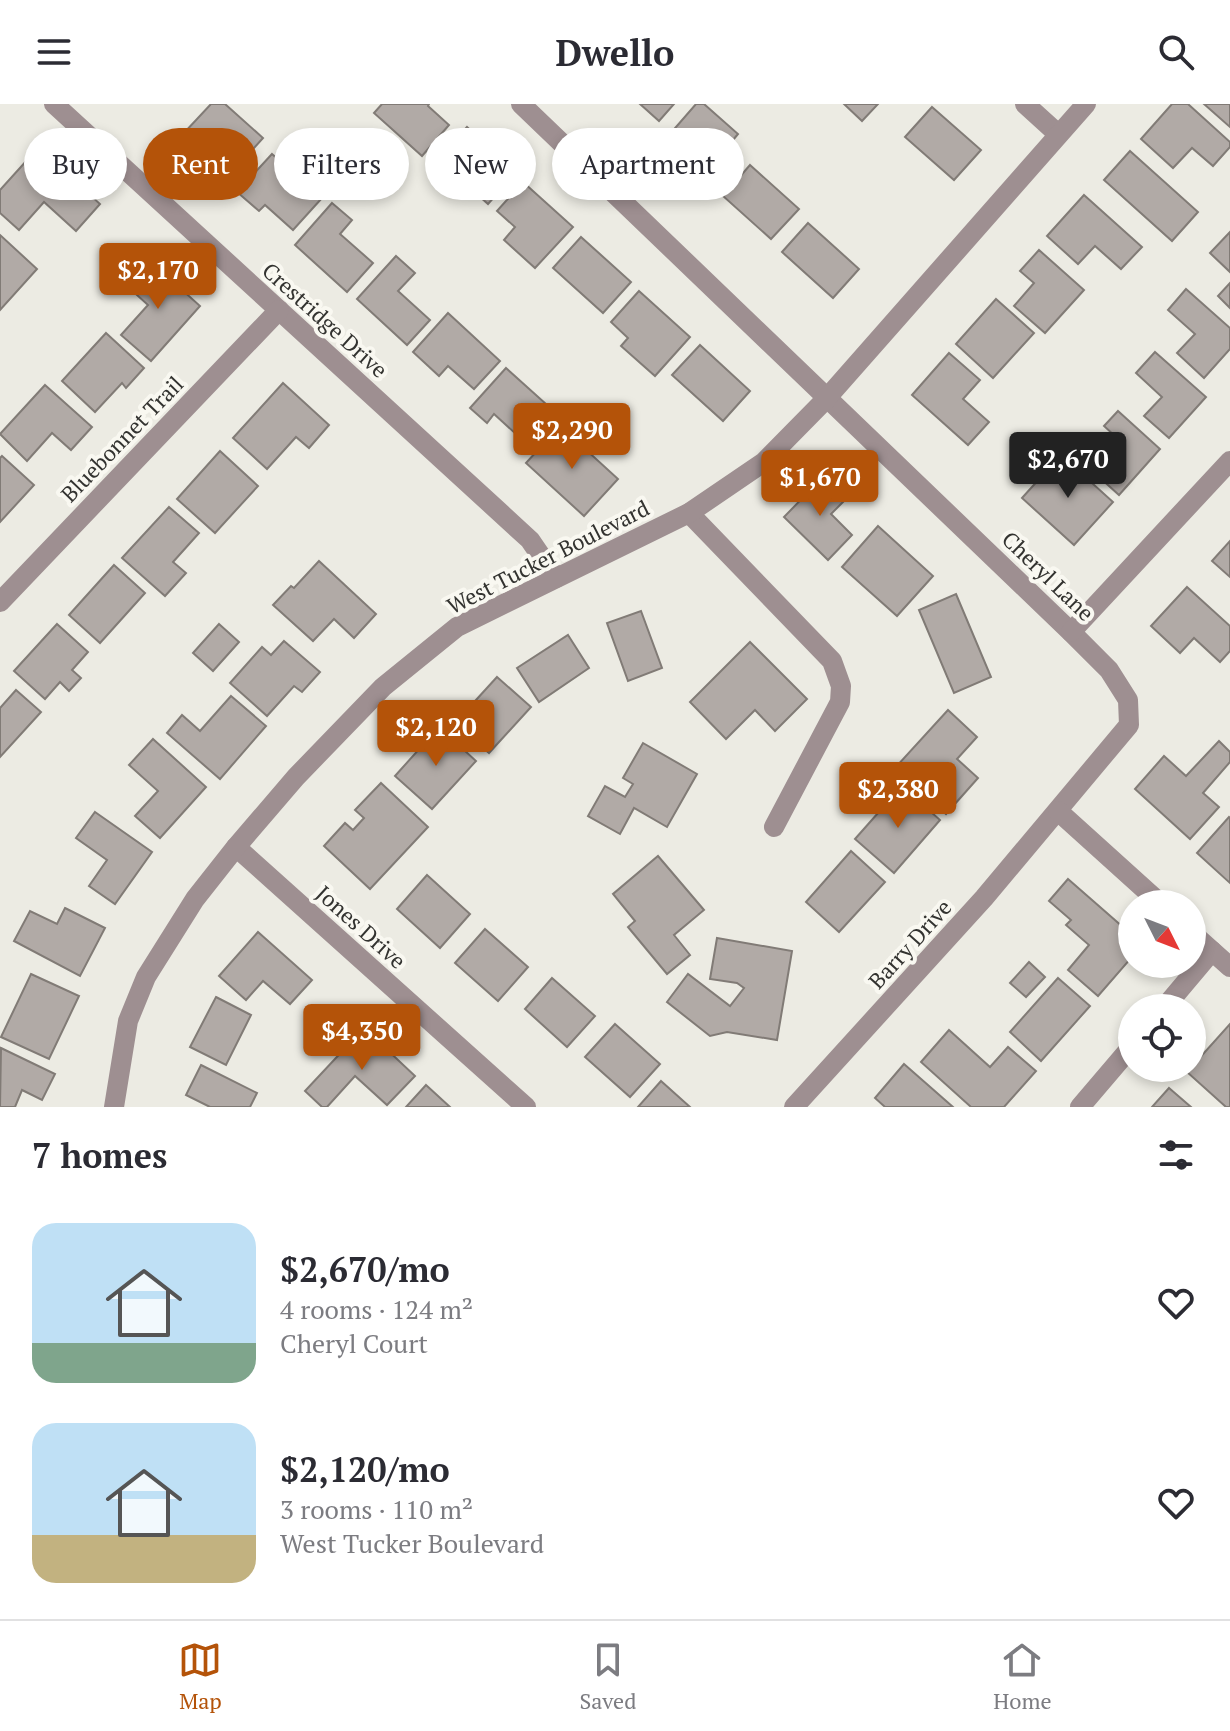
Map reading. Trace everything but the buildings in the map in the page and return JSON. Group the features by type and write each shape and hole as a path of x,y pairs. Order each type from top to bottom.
{"street":[{"name":"Crestridge Drive","path":"54,104 530,540 556,578"},
{"name":"Cheryl Lane","path":"521,104 1109,670 1128,700 1129,725 1058,811"},
{"path":"1025,104 1058,134"},
{"name":"West Tucker Boulevard","path":"114,1107 128,1021 146,977 195,899 296,777 383,687 457,627 689,513 764,462 826,399 1086,104"},
{"name":"Bluebonnet Trail","path":"0,602 279,310"},
{"path":"1071,632 1230,461"},
{"path":"689,513 832,661 841,686 840,702 774,827"},
{"path":"1058,811 1145,890"},
{"name":"Barry Drive","path":"794,1107 984,898 1058,811"},
{"name":"Jones Drive","path":"236,847 526,1107"},
{"path":"1206,946 1230,967"},
{"path":"1176,994 1212,951"},
{"path":"1080,1107 1118,1062"}]}
